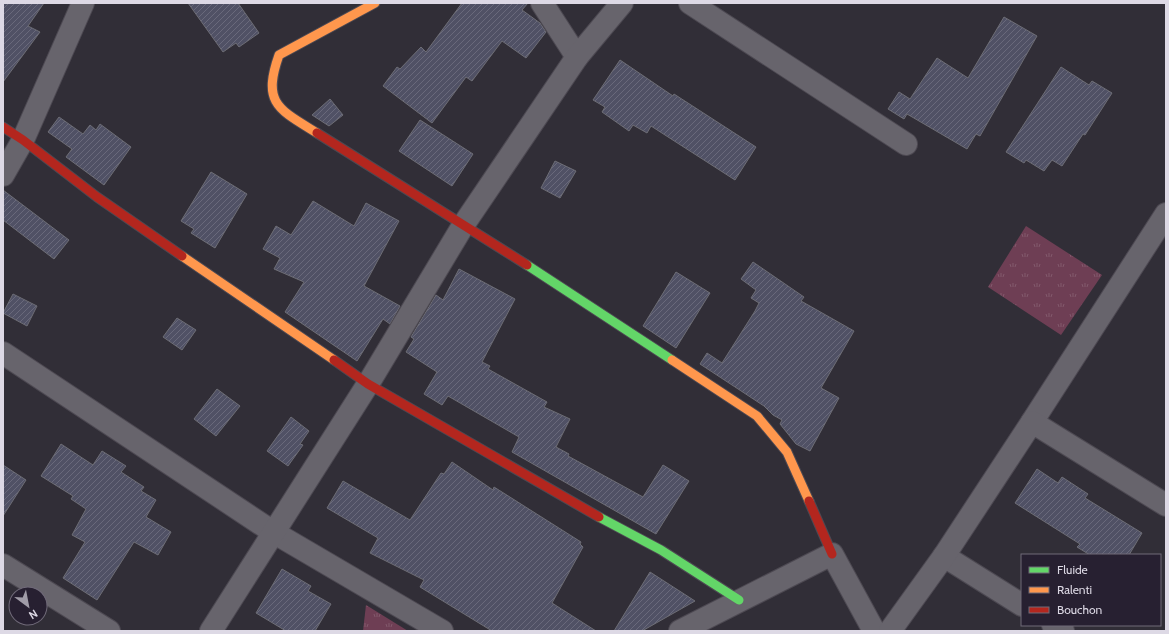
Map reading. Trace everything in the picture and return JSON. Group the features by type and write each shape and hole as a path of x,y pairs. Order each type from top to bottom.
{"street":[{"path":"3,175 23,140 83,3"},
{"path":"375,3 279,56 270,80 274,101 288,115 464,224 757,416 787,452 832,554 874,631"},
{"path":"542,3 577,57"},
{"path":"212,631 272,532 368,384 464,224 577,57 622,3"},
{"path":"690,3 906,144"},
{"path":"3,127 23,140 97,197 368,384 624,531 661,550 739,600"},
{"path":"890,631 944,556 1166,214"},
{"path":"3,353 272,532 442,631"},
{"path":"1032,422 1166,505"},
{"path":"680,631 832,554"},
{"path":"944,556 1021,604"},
{"path":"3,565 109,631"}],"green space":[{"path":"1026,226 1102,275 1061,335 988,287"},
{"path":"366,605 408,631 363,631"}],"building":[{"path":"3,3 44,3 28,26 40,32 3,82"},
{"path":"188,3 238,3 259,33 239,47 236,43 223,52"},
{"path":"462,3 528,3 522,10 540,23 546,32 526,58 502,41 472,81 466,77 432,123 383,86 397,67 400,69 421,47 426,52"},
{"path":"1004,17 1037,36 980,136 976,134 967,149 907,114 904,119 888,109 899,92 910,99 937,58 968,78"},
{"path":"620,60 673,96 674,94 756,147 735,180 651,126 647,133 633,125 629,131 602,112 605,107 593,100"},
{"path":"1061,67 1089,85 1092,81 1112,93 1085,135 1083,134 1062,166 1052,160 1044,171 1026,160 1024,163 1006,152"},
{"path":"330,99 343,115 329,126 312,115"},
{"path":"59,117 83,134 90,125 96,130 100,124 131,147 104,185 66,157 72,149 48,132"},
{"path":"420,120 473,154 452,186 399,151"},
{"path":"555,161 576,171 560,198 541,188"},
{"path":"211,172 247,194 215,248 191,233 194,229 181,221"},
{"path":"3,190 69,240 54,259 3,220"},
{"path":"313,201 354,226 366,203 399,221 364,286 400,306 390,324 383,319 357,361 285,312 304,282 274,269 280,258 263,249 276,226 291,235"},
{"path":"753,262 804,297 801,301 854,331 821,388 839,398 810,451 796,444 780,424 782,420 773,415 764,406 700,364 707,353 722,363 755,311 759,303 751,298 756,290 741,279"},
{"path":"459,269 515,299 482,362 490,366 488,369 547,402 544,407 570,419 556,447 569,454 568,456 643,497 663,465 689,481 656,534 512,452 519,437 448,396 442,405 424,394 437,372 406,352 414,339 411,337 436,295 443,300"},
{"path":"676,272 710,293 676,348 643,326"},
{"path":"13,294 37,306 27,326 3,313"},
{"path":"177,318 196,330 182,350 163,337"},
{"path":"217,389 240,406 216,436 194,419"},
{"path":"291,417 309,431 300,444 303,445 288,466 267,451"},
{"path":"61,444 93,465 102,451 126,466 121,472 144,487 141,491 156,500 146,517 171,532 158,555 134,542 97,600 63,578 85,542 72,535 86,509 71,499 73,496 41,476"},
{"path":"452,462 493,490 494,487 581,542 580,544 583,547 552,603 596,631 492,631 420,587 424,580 370,553 378,538 327,508 343,481 410,520 441,473 444,474"},
{"path":"3,465 26,480 3,516"},
{"path":"1037,469 1058,483 1062,477 1088,494 1085,498 1142,533 1130,554 1088,554 1077,547 1080,544 1015,503"},
{"path":"282,569 311,586 308,591 331,604 315,631 286,631 256,613"},
{"path":"650,572 695,601 642,631 614,631"}],"traffic: fast":[{"path":"527,265 672,360"},
{"path":"599,517 661,550 739,600"}],"traffic: slow":[{"path":"317,133 292,117 277,103 273,94 272,84 279,55 375,3"},
{"path":"182,256 334,360"},
{"path":"672,360 757,416 787,452 809,501"}],"traffic: jam":[{"path":"3,127 23,140 97,197 182,256"},
{"path":"317,133 527,265"},
{"path":"334,360 368,384 599,517"},
{"path":"809,501 832,554"}]}
